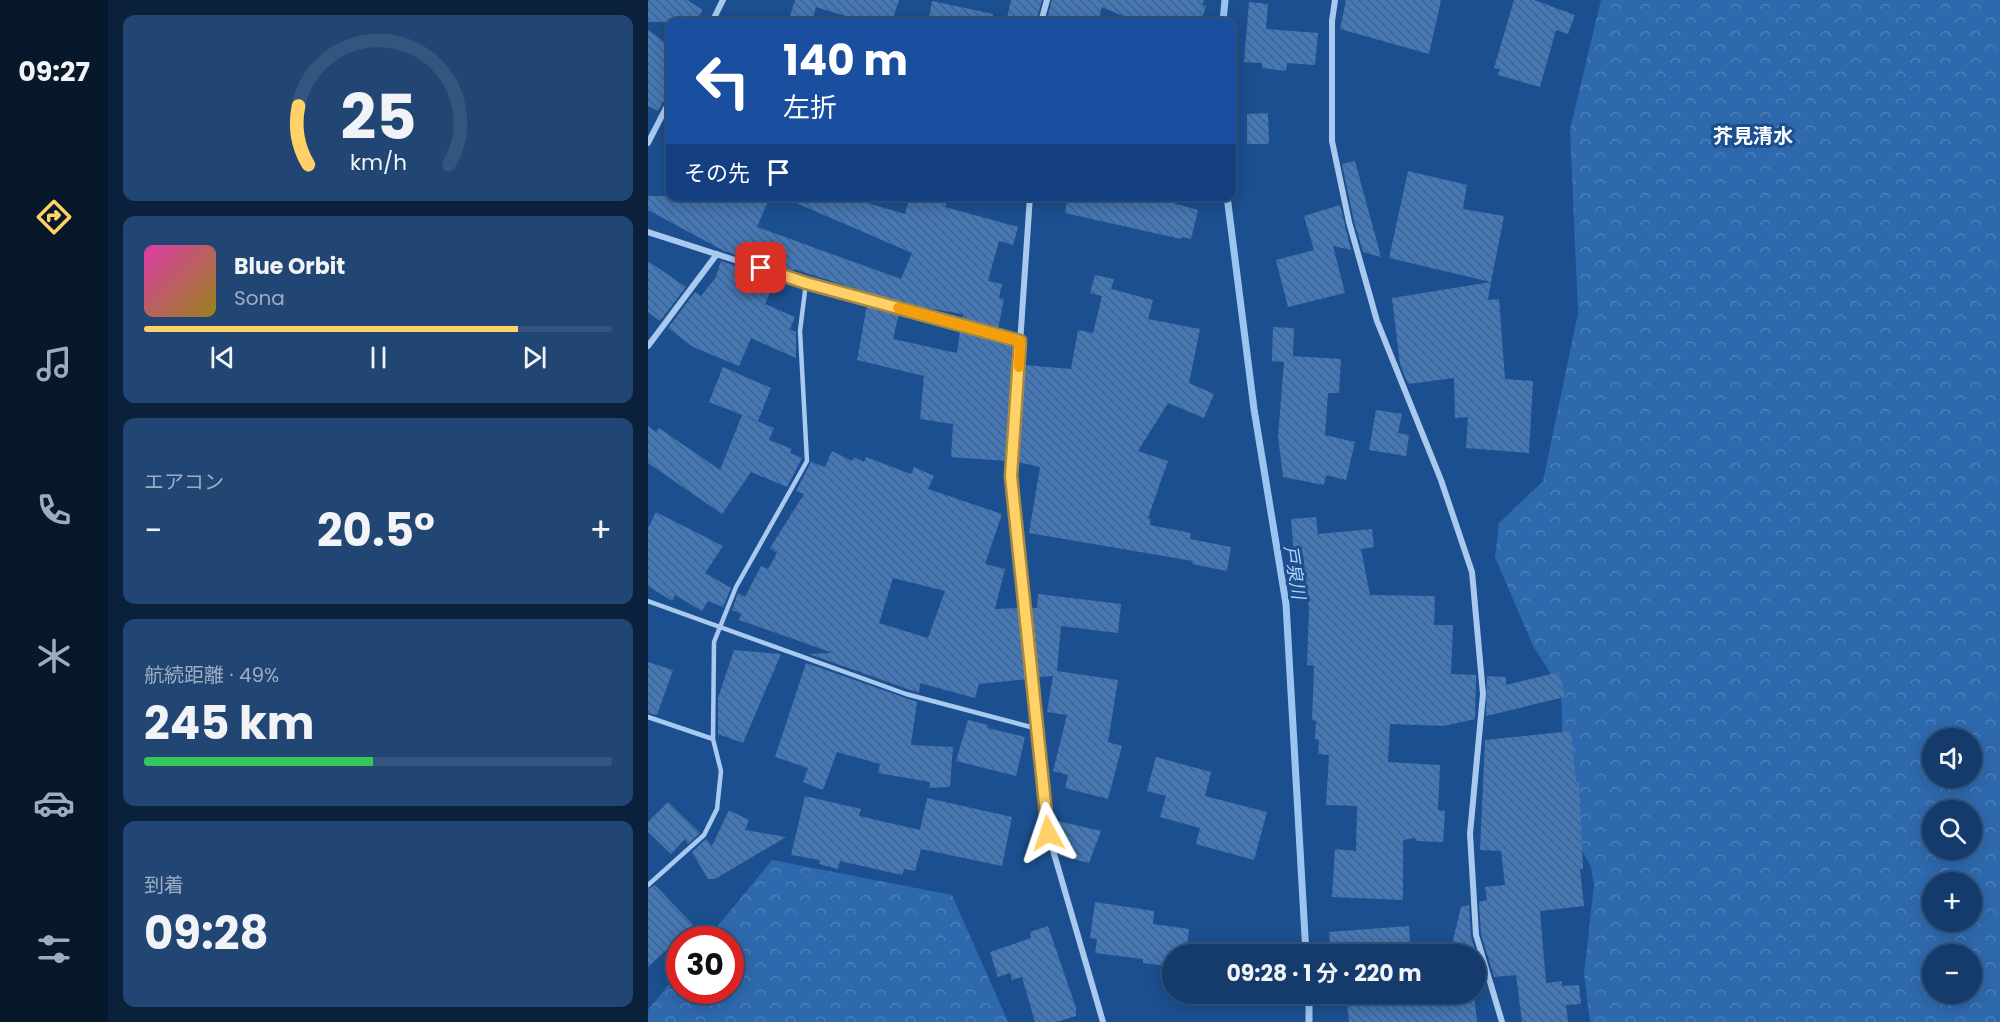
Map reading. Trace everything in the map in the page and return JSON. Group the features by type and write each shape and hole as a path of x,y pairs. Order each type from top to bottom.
{"street":[{"path":"713,18 723,0"},
{"path":"1042,18 1047,0"},
{"path":"1335,0 1332,21 1332,141 1349,222 1377,321 1441,480 1472,572 1483,694 1470,834 1476,935 1502,1022"},
{"path":"648,143 666,108"},
{"path":"1030,201 1011,476 1048,833 1103,1022"},
{"path":"648,232 806,283 1020,341"},
{"path":"648,346 717,254"}],"lane":[{"path":"648,885 704,835 717,809 721,771 713,739 714,642 736,587 807,461 800,331 806,283"},
{"path":"648,601 906,694 1038,729"},
{"path":"648,717 713,739"}],"green space":[{"path":"1601,0 2000,0 2000,1022 1590,1022 1584,974 1594,885 1591,867 1565,818 1561,690 1533,646 1495,557 1499,523 1543,481 1578,313 1570,129"},
{"path":"772,860 952,895 1008,1022 648,1022 648,1010 666,988 666,1004 744,1004 744,926 718,926"}],"building":[{"path":"648,0 687,0 703,10 698,18 666,18 666,22 648,22"},
{"path":"795,0 899,0 893,18 851,18 816,7 813,18 789,18"},
{"path":"1011,0 1042,0 1037,18 1007,18"},
{"path":"1052,0 1204,0 1202,5 1206,6 1202,18 1128,18 1102,7 1099,18 1047,18"},
{"path":"1346,0 1441,0 1429,54 1340,29"},
{"path":"1514,0 1534,0 1575,15 1568,34 1556,30 1540,87 1498,75 1500,69 1494,68"},
{"path":"932,1 993,14 992,18 929,18"},
{"path":"1249,2 1268,4 1266,29 1318,33 1315,65 1287,63 1286,71 1262,68 1262,63 1244,62"},
{"path":"648,30 666,43 666,97 658,111 648,106"},
{"path":"1268,113 1269,144 1247,144 1247,114"},
{"path":"1355,161 1381,257 1363,252 1354,221 1342,164"},
{"path":"1408,171 1467,185 1463,209 1504,216 1491,282 1389,258"},
{"path":"648,196 666,196 666,201 768,201 757,227 901,279 912,253 792,201 860,201 905,214 909,201 947,201 945,207 1018,227 1013,245 999,241 988,281 1002,284 999,298 1004,299 998,329 962,320 963,314 902,304 794,269 792,272 724,251 648,210"},
{"path":"1067,201 1166,201 1198,210 1191,239 1182,237 1181,239 1065,213"},
{"path":"1340,205 1351,250 1333,246 1345,293 1288,307 1276,260 1314,250 1304,216"},
{"path":"648,261 686,287 660,321 648,312"},
{"path":"721,261 776,279 765,304 795,317 790,329 796,332 796,358 751,338 739,366 693,347 668,328 695,292 701,296 716,277"},
{"path":"1095,275 1114,279 1111,289 1153,300 1148,319 1200,329 1189,383 1214,394 1204,418 1168,403 1138,451 1168,461 1148,518 1151,519 1150,525 1191,533 1190,539 1231,547 1227,571 1192,564 1193,561 1029,533 1040,467 1017,462 1024,365 1071,369 1078,330 1093,333 1102,296 1090,293"},
{"path":"1491,282 1488,300 1499,299 1505,379 1533,381 1529,453 1466,448 1468,417 1455,418 1454,378 1408,384 1400,364 1392,298"},
{"path":"867,305 899,314 893,339 957,353 960,330 1012,344 1011,364 1013,364 1007,461 951,457 953,424 920,419 924,376 857,360"},
{"path":"1273,327 1294,328 1293,356 1341,359 1339,393 1328,393 1325,435 1355,442 1346,480 1326,475 1324,485 1283,477 1278,436 1284,362 1272,361"},
{"path":"723,367 771,388 758,421 709,402"},
{"path":"1376,410 1402,414 1398,433 1409,435 1406,456 1369,450"},
{"path":"742,415 774,428 769,440 792,449 790,453 802,458 787,487 751,472 722,514 648,463 648,426 656,432 659,428 720,470"},
{"path":"832,451 852,461 854,457 864,462 866,457 911,474 914,467 934,476 928,489 1002,514 985,564 1005,569 995,609 1019,608 1027,679 979,684 975,698 920,683 919,693 809,654 833,653 739,620 741,614 732,610 738,593 745,597 761,566 768,569 777,553 770,548 804,494 796,491 811,462 825,467","holes":["893,578 945,591 928,638 879,623"]},
{"path":"656,512 723,546 705,573 731,588 723,607 708,601 702,611 675,595 672,601 648,586 648,528"},
{"path":"1316,517 1318,534 1372,529 1374,547 1361,549 1370,595 1435,596 1434,625 1453,625 1451,674 1476,675 1475,719 1444,726 1390,724 1388,762 1440,765 1438,810 1445,811 1443,842 1416,841 1415,838 1403,840 1403,900 1332,897 1335,849 1356,851 1357,806 1326,805 1329,755 1318,754 1319,740 1315,739 1316,721 1312,720 1314,666 1307,665 1309,610 1303,555 1294,556 1291,519"},
{"path":"1038,594 1121,604 1118,633 1061,626 1057,671 1118,680 1108,742 1122,746 1108,799 1065,788 1068,775 1053,771 1067,715 1047,712 1053,676 1037,677 1030,608 1037,608"},
{"path":"734,650 781,654 743,743 718,734 718,698"},
{"path":"648,662 673,670 657,715 648,713"},
{"path":"806,663 917,702 911,745 953,747 950,787 929,788 930,782 878,773 880,764 837,752 823,790 803,782 808,768 775,757"},
{"path":"1559,672 1565,697 1486,716 1487,676 1506,677 1506,685"},
{"path":"968,720 988,725 987,728 1025,737 1016,776 956,761"},
{"path":"1571,731 1576,782 1579,782 1583,869 1580,869 1584,906 1540,911 1546,983 1562,981 1562,986 1579,985 1581,1004 1566,1005 1568,1022 1522,1022 1516,975 1494,977 1486,944 1481,934 1479,902 1487,900 1485,887 1505,885 1501,851 1480,850 1485,740"},
{"path":"1156,757 1211,772 1205,796 1267,812 1254,860 1196,844 1200,828 1160,817 1166,796 1147,791"},
{"path":"805,796 861,809 859,816 920,830 927,798 1012,817 1002,866 921,849 915,871 904,869 902,875 840,861 838,869 819,864 820,860 791,855"},
{"path":"668,802 700,833 688,844 685,839 671,854 648,832 648,822"},
{"path":"729,810 749,820 745,830 786,837 715,879 708,879 692,852 706,839 712,846"},
{"path":"1058,821 1101,831 1089,863 1060,856 1055,838"},
{"path":"655,885 693,925 666,926 666,950 648,967 648,889"},
{"path":"1095,902 1154,911 1153,924 1189,929 1187,944 1162,944 1162,966 1143,963 1143,959 1095,953 1097,939 1090,938"},
{"path":"1469,905 1473,944 1454,944 1461,907"},
{"path":"1048,926 1076,1008 1076,1016 1056,1022 1035,1022 1022,977 1012,980 1010,973 998,977 990,952 1031,938 1030,932"},
{"path":"1409,926 1410,944 1330,944 1329,932"},
{"path":"1347,1004 1475,1004 1477,1022 1349,1022"}],"waterway":[{"name":"戸泉川","path":"1223,18 1225,0"},
{"name":"戸泉川","path":"1228,201 1254,409 1286,604 1305,944"},
{"name":"戸泉川","path":"1309,1004 1309,1022"}],"slow traffic":[{"path":"898,308 1020,341 1019,367"}],"district":[{"name":"芥見清水","path":"1753,136"}],"route":[{"path":"761,268 806,283 1020,341 1011,476 1048,833"}]}
